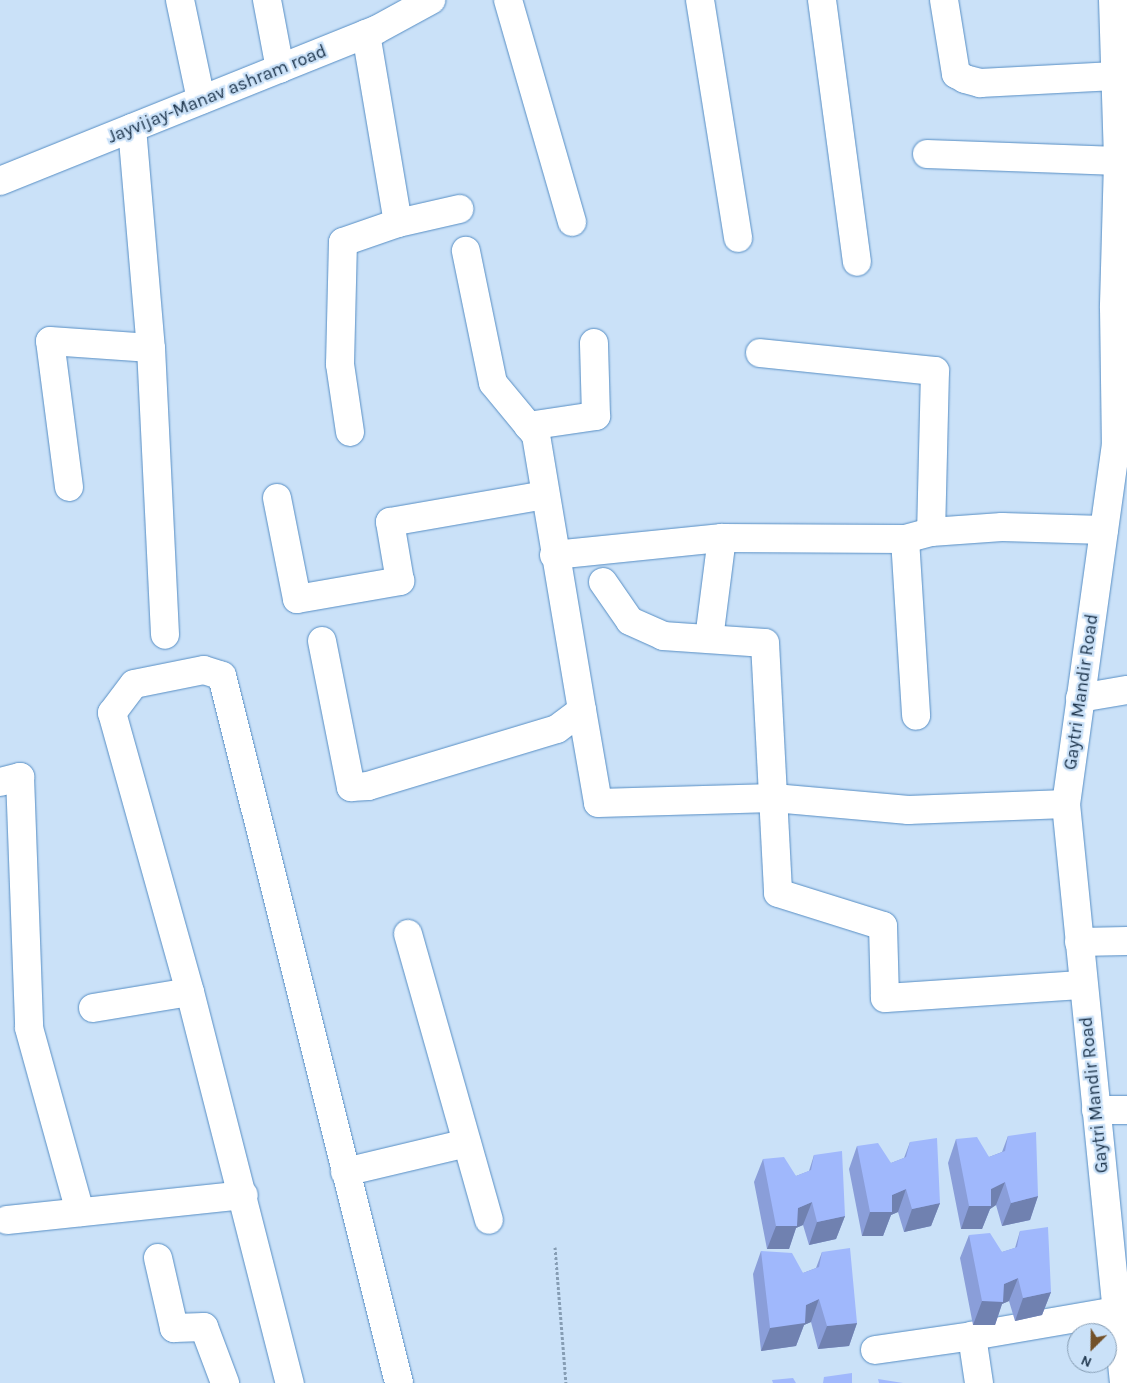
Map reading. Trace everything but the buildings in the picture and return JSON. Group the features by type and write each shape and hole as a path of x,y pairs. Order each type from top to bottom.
{"street":[{"path":"180,0 201,100"},
{"path":"268,0 280,69"},
{"path":"508,0 572,222"},
{"path":"700,0 738,238"},
{"path":"822,0 857,262"},
{"path":"944,0 956,74 965,79 980,83 1115,76"},
{"name":"Gaytri Mandir Road","path":"1113,0 1115,76 1121,108 1118,160 1121,362 1116,444 1066,804 1082,985 1096,1110 1119,1266 1116,1311 1124,1351 1124,1383"},
{"name":"Jayvijay-Manav ashram road","path":"0,181 366,34 415,4"},
{"path":"366,34 398,223"},
{"path":"132,128 151,348 165,635"},
{"path":"927,154 1118,160"},
{"path":"350,432 340,364 343,242 398,223 458,209"},
{"path":"466,251 493,383 536,436 554,555 598,803 774,798 908,810 1066,804"},
{"path":"69,487 50,341 151,348"},
{"path":"528,426 596,416 594,343"},
{"path":"760,353 935,371 931,532"},
{"path":"277,498 298,599 400,581 390,522 544,495"},
{"path":"554,555 722,538 905,538 931,532 1002,527 1104,530"},
{"path":"709,639 722,538"},
{"path":"905,538 916,716"},
{"path":"603,582 630,621 663,636 765,644 778,893 883,926 885,998 1082,985"},
{"path":"322,641 351,787 368,786 557,729 582,710"},
{"path":"290,1383 244,1196 190,992 112,713 134,684 204,670 222,676 230,700 282,923 400,1383"},
{"path":"1080,698 1127,690"},
{"path":"0,782 20,777 29,1028 80,1212"},
{"path":"408,934 488,1220"},
{"path":"1079,942 1127,941"},
{"path":"93,1008 190,992"},
{"path":"1096,1110 1127,1110"},
{"path":"345,1172 467,1143"},
{"path":"7,1220 244,1196"},
{"path":"158,1258 174,1328 204,1327 225,1383"},
{"path":"875,1350 972,1336 1116,1311"},
{"path":"972,1336 979,1383"}],"path":[{"path":"555,1247 566,1383"}]}
